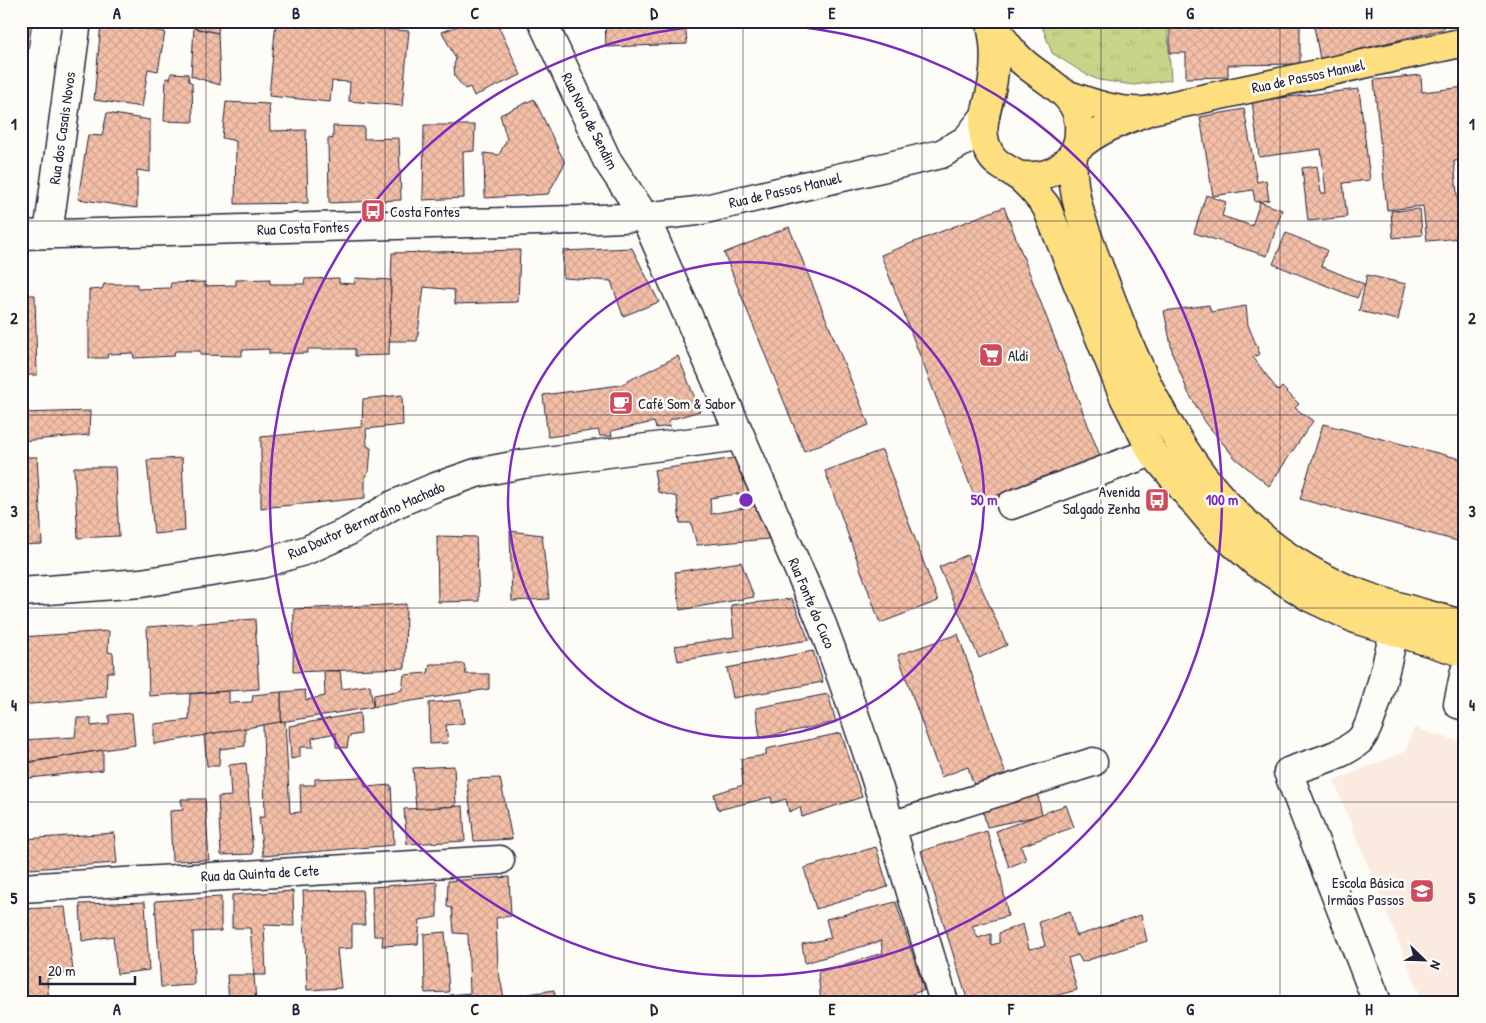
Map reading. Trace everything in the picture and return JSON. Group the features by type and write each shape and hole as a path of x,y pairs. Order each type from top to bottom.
{"main road":[{"path":"991,21 1008,46 1021,60 1060,89 1076,107 1080,123 1079,139 1074,152 1072,182 1124,397 1152,452 1216,528 1256,563 1309,597 1358,620 1465,653"},
{"path":"991,21 995,57 993,80 982,125 984,141 991,156 1031,187 1046,206 1103,314 1147,386 1172,434 1206,481 1237,515 1270,544 1308,568 1362,595 1465,625"},
{"name":"Rua de Passos Manuel","path":"1060,89 1113,108 1133,112 1151,110 1465,42"},
{"path":"985,113 994,96 1007,85 1022,80 1038,80 1060,89"},
{"name":"Rua de Passos Manuel","path":"1074,152 1089,138 1107,128 1151,110"},
{"path":"1009,171 1032,177 1048,174 1062,166 1074,152"}],"street":[{"name":"Rua dos Casais Novos","path":"48,234 77,21"},
{"name":"Rua Nova de Sendim","path":"542,21 607,160 645,217"},
{"name":"Rua de Passos Manuel","path":"645,217 697,211 923,158 954,148 966,140 985,113"},
{"name":"Rua de Passos Manuel","path":"923,158 963,155 982,159 1009,171"},
{"name":"Rua Costa Fontes","path":"21,235 645,217"},
{"name":"Rua Fonte do Cuco","path":"645,217 818,614 841,673 891,826 944,1002"},
{"name":"Rua Doutor Bernardino Machado","path":"21,592 141,582 261,564 307,550 349,531 393,505 476,473 523,464 740,436"},
{"path":"1011,505 1152,452"},
{"path":"1377,1002 1288,772 1341,752 1360,741 1370,721 1394,632"},
{"path":"1465,671 1458,704 1465,706"},
{"path":"891,826 1094,762"},
{"name":"Rua da Quinta de Cete","path":"21,888 500,860"}],"shaded area":[{"name":"Escola Básica Irmãos Passos","path":"1414,728 1465,743 1465,1002 1423,1002 1334,781 1405,752"}],"green space":[{"path":"1040,21 1167,21 1171,80 1134,85 1099,80 1087,75 1052,53"}],"building":[{"path":"21,21 32,21 24,83 21,82"},
{"path":"124,21 140,21 139,28 165,32 158,71 148,69 142,107 94,100 101,23 124,25"},
{"path":"195,21 219,21 218,33 194,28"},
{"path":"276,21 409,31 402,106 349,101 350,82 332,81 330,102 269,96"},
{"path":"471,21 496,21 521,75 474,96 470,87 465,89 455,77 454,65 456,59 442,32"},
{"path":"605,21 685,21 687,44 606,47"},
{"path":"1170,21 1190,21 1190,28 1219,27 1219,21 1300,21 1300,64 1228,65 1228,77 1186,78 1186,53 1170,53"},
{"path":"1313,21 1443,21 1444,29 1320,59"},
{"path":"194,28 218,33 220,85 191,76"},
{"path":"171,73 188,74 189,81 192,83 193,122 164,121 166,78 170,79"},
{"path":"1421,75 1422,92 1465,87 1465,160 1454,161 1461,238 1427,241 1423,206 1387,210 1374,80"},
{"path":"1359,89 1370,180 1343,183 1347,217 1308,221 1302,168 1317,166 1321,193 1326,193 1321,149 1259,157 1252,101"},
{"path":"534,99 565,163 548,194 485,198 484,153 499,155 507,139 500,115"},
{"path":"226,102 269,104 270,131 306,130 308,203 235,204 236,141 222,138"},
{"path":"1244,109 1257,182 1266,180 1269,200 1255,202 1253,190 1213,196 1200,117"},
{"path":"107,113 150,120 150,172 137,170 137,208 78,199 88,135 102,136"},
{"path":"424,125 475,125 474,151 463,152 464,198 423,200"},
{"path":"333,126 364,127 364,139 399,138 401,200 329,203 328,138 333,139"},
{"path":"1206,195 1226,202 1222,216 1252,226 1260,202 1282,210 1267,256 1194,233"},
{"name":"Aldi","path":"1004,207 1100,456 977,503 881,255"},
{"path":"1420,209 1422,235 1393,238 1391,211"},
{"path":"789,227 869,425 804,451 724,253"},
{"path":"1286,233 1327,250 1321,266 1364,284 1357,298 1273,264"},
{"path":"632,248 659,302 623,316 611,281 563,278 563,251"},
{"path":"520,250 518,302 455,304 454,290 424,287 417,341 389,341 392,253"},
{"path":"1367,275 1406,284 1398,320 1359,311"},
{"path":"339,278 339,283 354,284 356,278 391,280 389,355 355,356 355,349 308,349 307,353 269,354 269,349 242,350 242,356 200,355 200,351 175,351 174,356 134,358 133,353 108,354 107,358 89,358 89,290 102,289 104,284 137,284 137,289 170,288 171,283 205,282 205,286 236,285 236,280 270,279 270,284 304,284 305,279"},
{"path":"21,295 35,295 37,375 21,375"},
{"path":"1209,305 1211,312 1246,306 1248,325 1260,354 1253,357 1278,391 1282,387 1299,404 1295,408 1313,421 1269,486 1235,458 1206,423 1188,392 1173,355 1164,311"},
{"name":"Café Som & Sabor","path":"678,356 700,411 669,420 670,426 656,428 654,422 611,431 612,436 600,436 598,430 548,437 543,395 620,385"},
{"path":"402,395 403,425 366,429 367,446 371,448 369,472 365,476 365,498 261,508 261,437 362,427 363,399"},
{"path":"90,411 89,435 21,441 21,413"},
{"path":"1323,424 1465,460 1465,543 1300,499"},
{"path":"882,450 938,601 880,623 825,471"},
{"path":"21,457 37,457 42,544 21,545"},
{"path":"182,458 185,531 154,534 147,460"},
{"path":"735,458 750,492 710,498 711,514 755,506 769,539 697,545 691,523 680,523 677,497 658,492 654,470"},
{"path":"74,467 115,467 119,536 78,538"},
{"path":"510,531 542,535 549,599 512,601"},
{"path":"437,536 476,537 479,601 438,602"},
{"path":"967,555 1007,645 979,658 939,567"},
{"path":"741,562 754,597 680,610 675,572"},
{"path":"792,599 809,640 678,661 675,646 734,637 731,605"},
{"path":"406,604 405,668 293,672 294,609"},
{"path":"255,619 259,689 149,696 147,627"},
{"path":"109,631 108,652 113,653 114,672 107,672 106,697 21,705 21,637"},
{"path":"958,634 1006,775 974,786 968,767 941,777 898,655"},
{"path":"813,651 823,682 733,698 727,668"},
{"path":"430,664 464,664 466,674 489,674 489,689 373,707 374,695 402,690 404,675 428,673"},
{"path":"324,671 340,671 342,689 370,685 373,707 281,722 281,692 305,690 306,700 325,696"},
{"path":"229,691 229,703 252,702 253,695 281,692 281,722 154,744 154,724 189,720 190,694"},
{"path":"828,694 836,722 760,738 756,708"},
{"path":"461,700 464,723 446,725 448,743 430,744 429,703"},
{"path":"132,713 135,745 21,763 21,740 75,737 77,718 91,718 91,726 109,724 109,715"},
{"path":"360,713 361,734 349,736 347,748 336,747 336,733 312,738 313,747 300,747 300,757 291,759 289,726"},
{"path":"285,721 290,813 301,812 300,785 315,785 315,779 364,777 365,787 391,785 394,845 263,856 259,817 265,817 263,725"},
{"path":"245,728 245,746 220,749 219,766 207,766 204,735"},
{"path":"841,733 862,797 802,817 800,807 789,812 786,799 772,803 771,797 718,810 714,794 743,785 741,759 766,755 766,749"},
{"path":"103,750 103,770 21,779 21,764"},
{"path":"246,763 253,854 221,855 218,797 231,796 229,765"},
{"path":"454,766 456,806 416,809 413,768"},
{"path":"500,778 512,839 474,841 467,779"},
{"path":"1037,791 1042,815 987,827 981,804"},
{"path":"181,799 205,799 209,860 172,861 170,811 183,810"},
{"path":"1066,805 1074,827 1021,846 1026,860 1009,867 996,831"},
{"path":"463,806 465,841 407,844 404,809"},
{"path":"987,831 1000,873 1008,916 972,926 978,938 991,934 991,945 999,943 999,933 1023,924 1029,949 1045,946 1039,922 1070,911 1076,936 1141,915 1147,941 1082,962 1078,955 1068,958 1077,990 1043,999 1043,1002 968,1002 921,851"},
{"path":"114,833 117,863 29,869 24,839"},
{"path":"876,847 888,887 816,909 804,868"},
{"path":"509,877 511,916 496,918 498,968 504,998 554,990 556,1002 451,1002 450,995 470,993 468,934 454,933 452,908 447,907 448,881"},
{"path":"437,882 437,917 420,920 418,944 382,946 383,936 374,936 372,887"},
{"path":"362,890 365,925 352,925 352,948 337,949 341,988 307,990 303,891"},
{"path":"293,891 294,926 264,925 266,975 254,975 250,928 232,928 232,895"},
{"path":"221,897 221,931 193,932 194,985 161,987 155,901"},
{"path":"145,902 149,970 117,974 113,936 82,941 80,904"},
{"path":"896,902 924,990 888,1002 821,1002 818,972 883,953 881,941 805,963 802,944 831,938 826,919"},
{"path":"65,907 73,971 47,979 49,1002 26,1002 21,979 21,909"},
{"path":"445,932 449,992 425,993 424,934"},
{"path":"227,975 254,975 256,1002 229,1002"}],"place":[{"name":"Costa Fontes","path":"373,211"},
{"name":"Aldi","path":"991,355"},
{"name":"Café Som & Sabor","path":"621,403"},
{"name":"Avenida Salgado Zenha","path":"1157,500"},
{"name":"Escola Básica Irmãos Passos","path":"1422,891"}]}
